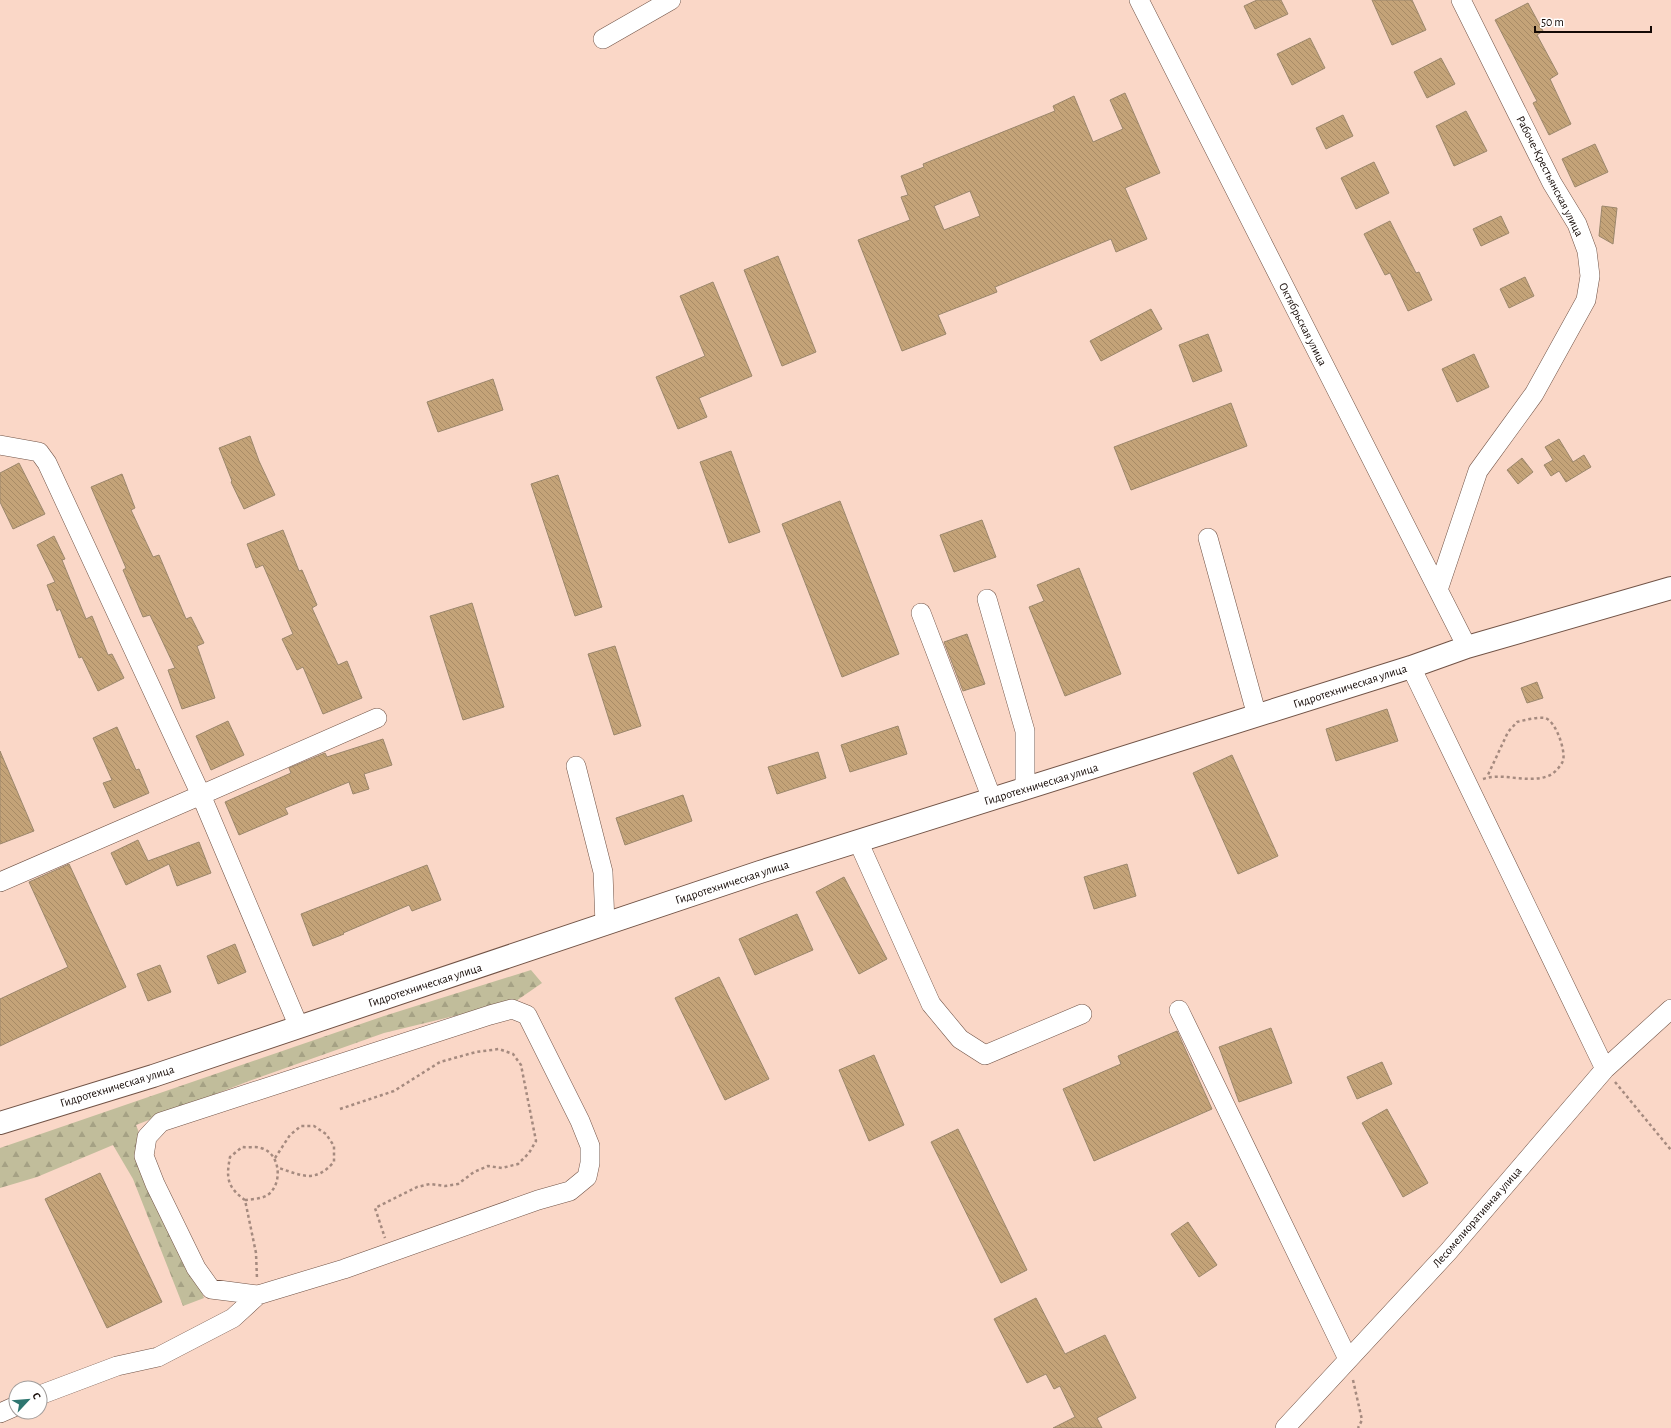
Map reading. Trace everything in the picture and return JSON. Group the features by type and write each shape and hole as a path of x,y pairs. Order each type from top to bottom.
{"main road":[{"name":"Гидротехническая улица","path":"0,1123 153,1076 858,841 1412,667 1467,647 1671,588"}],"street":[{"path":"603,39 671,0"},
{"name":"Октябрьская улица","path":"1139,0 1467,647"},
{"name":"Рабоче-Крестьянская улица","path":"1438,590 1478,471 1534,394 1586,300 1590,276 1587,251 1577,224 1552,183 1461,0"},
{"path":"0,445 39,452 47,463 201,795 299,1027"},
{"path":"1208,538 1257,716"},
{"path":"987,599 1025,731 1024,789"},
{"path":"921,613 992,799"},
{"path":"1412,667 1605,1069"},
{"path":"0,882 377,718"},
{"path":"576,766 603,872 605,925"},
{"path":"858,841 931,1004 960,1039 985,1055 1082,1014"},
{"name":"Лесомелиоративная улица","path":"1285,1428 1448,1252 1605,1069 1671,1008"},
{"path":"512,1009 526,1015 580,1121 590,1146 590,1163 586,1177 570,1191 538,1200 344,1269 258,1295 211,1289 196,1268 155,1184 144,1156 147,1137 161,1122 504,1011 512,1009"},
{"path":"1179,1010 1348,1359"},
{"path":"48,1392 117,1366 158,1357 234,1318 258,1295"}],"path":[{"path":"1468,784 1487,777 1532,779 1548,776 1558,769 1563,760 1562,744 1553,723 1545,718 1517,722 1508,732 1487,777"},
{"path":"340,1109 394,1091 440,1062 476,1052 498,1049 513,1054 521,1065 536,1141 529,1153 518,1164 502,1168 488,1166 474,1172 458,1184 445,1186 430,1184 417,1187 375,1208 390,1252"},
{"path":"1605,1069 1671,1150"},
{"path":"275,1158 290,1135 301,1126 314,1126 326,1134 334,1146 334,1162 325,1172 311,1177 279,1168"},
{"path":"245,1200 261,1198 270,1194 276,1183 279,1168 275,1158 262,1148 242,1147 230,1157 227,1174 233,1191 245,1200 256,1253 258,1295"},
{"path":"1348,1359 1362,1420 1358,1428"}],"green space":[{"path":"531,970 542,983 516,1001 384,1033 249,1081 136,1125 204,1298 183,1306 133,1179 113,1145 37,1177 0,1188 0,1148 384,1016"}],"building":[{"path":"1257,0 1281,0 1288,14 1255,29 1244,6"},
{"path":"1372,0 1412,0 1426,30 1392,45"},
{"path":"1528,3 1543,31 1537,35 1558,74 1550,79 1571,124 1549,135 1533,103 1537,101 1495,20"},
{"path":"1310,38 1325,68 1292,85 1277,54"},
{"path":"1441,58 1455,84 1427,98 1414,72"},
{"path":"1125,93 1160,173 1125,188 1147,239 1116,252 1111,239 995,287 997,292 938,315 946,334 902,351 858,240 910,220 901,197 908,195 901,176 924,167 923,164 1055,111 1053,106 1074,96 1093,142 1123,129 1110,100","holes":["970,191 980,216 944,230 934,206"]},
{"path":"1466,111 1487,151 1454,166 1436,126"},
{"path":"1343,115 1353,136 1326,149 1316,128"},
{"path":"1595,144 1608,172 1575,187 1562,159"},
{"path":"1374,162 1389,193 1356,209 1341,178"},
{"path":"1602,206 1617,208 1613,244 1599,236"},
{"path":"1501,216 1509,233 1481,246 1473,229"},
{"path":"1390,221 1416,273 1419,272 1432,300 1408,311 1390,273 1385,275 1364,234"},
{"path":"778,256 816,352 782,366 744,270"},
{"path":"1525,277 1534,296 1509,308 1500,289"},
{"path":"713,282 752,376 699,398 707,417 678,429 656,377 705,356 680,296"},
{"path":"1151,309 1162,329 1101,361 1090,341"},
{"path":"1208,334 1222,371 1193,382 1179,345"},
{"path":"1474,354 1489,387 1457,402 1442,369"},
{"path":"493,379 503,410 438,432 427,402"},
{"path":"1231,403 1247,446 1131,490 1114,447"},
{"path":"250,436 259,461 275,495 244,509 231,482 232,481 219,448"},
{"path":"1559,439 1573,462 1584,455 1591,467 1566,482 1559,471 1551,476 1544,465 1553,460 1545,447"},
{"path":"731,451 760,532 729,543 700,462"},
{"path":"1522,458 1533,472 1518,484 1507,470"},
{"path":"19,463 45,514 13,529 0,502 0,473"},
{"path":"122,474 135,508 131,510 153,557 159,555 186,619 191,617 204,643 197,646 215,698 182,709 168,670 175,668 150,615 143,617 123,570 126,568 91,487"},
{"path":"558,475 602,607 575,616 531,484"},
{"path":"840,501 899,654 842,677 782,524"},
{"path":"982,520 996,557 954,572 940,535"},
{"path":"283,530 299,571 302,570 317,605 312,608 338,665 347,661 362,698 323,714 303,667 297,670 282,639 293,634 263,565 256,568 247,544"},
{"path":"54,536 65,559 62,560 86,619 92,616 108,655 112,654 124,678 98,691 82,657 79,658 60,609 57,611 47,585 55,582 37,545"},
{"path":"1079,568 1121,674 1065,696 1029,607 1044,601 1037,585"},
{"path":"472,603 504,707 463,720 430,616"},
{"path":"967,634 985,684 963,691 944,642"},
{"path":"615,646 641,726 614,735 588,654"},
{"path":"1537,682 1543,698 1527,703 1521,688"},
{"path":"1387,709 1398,741 1336,761 1326,729"},
{"path":"228,721 244,755 211,770 196,736"},
{"path":"898,726 907,754 850,772 841,745"},
{"path":"117,727 136,770 139,769 149,793 114,808 103,783 112,780 93,738"},
{"path":"383,739 392,765 364,774 369,789 353,794 349,782 285,808 288,814 239,835 225,802 291,773 289,768 325,753 327,757"},
{"path":"0,751 34,831 0,844"},
{"path":"818,752 826,778 777,794 768,767"},
{"path":"1232,755 1278,856 1238,874 1193,773"},
{"path":"683,795 692,821 625,845 616,818"},
{"path":"138,840 148,861 199,842 211,873 177,886 169,864 126,885 111,853"},
{"path":"69,864 126,987 0,1046 0,999 68,967 29,882"},
{"path":"1127,864 1136,896 1094,909 1084,877"},
{"path":"427,865 441,900 412,911 409,905 313,946 301,914"},
{"path":"844,877 887,959 859,974 816,892"},
{"path":"797,914 813,950 755,975 739,939"},
{"path":"235,944 246,972 218,984 207,956"},
{"path":"160,965 171,992 148,1001 137,974"},
{"path":"719,977 769,1079 725,1100 675,998"},
{"path":"1271,1028 1292,1083 1239,1102 1219,1047"},
{"path":"1177,1031 1212,1109 1094,1161 1063,1089 1121,1064 1118,1056"},
{"path":"874,1055 904,1125 869,1141 839,1070"},
{"path":"1382,1062 1392,1084 1357,1099 1347,1077"},
{"path":"1387,1109 1428,1183 1403,1197 1362,1123"},
{"path":"958,1129 1027,1270 1001,1283 931,1142"},
{"path":"100,1173 162,1302 107,1328 45,1199"},
{"path":"1188,1222 1217,1265 1199,1277 1171,1234"},
{"path":"1036,1298 1065,1354 1105,1335 1136,1398 1097,1418 1102,1428 1053,1428 1075,1417 1060,1386 1054,1389 1046,1374 1027,1383 994,1319"}]}
